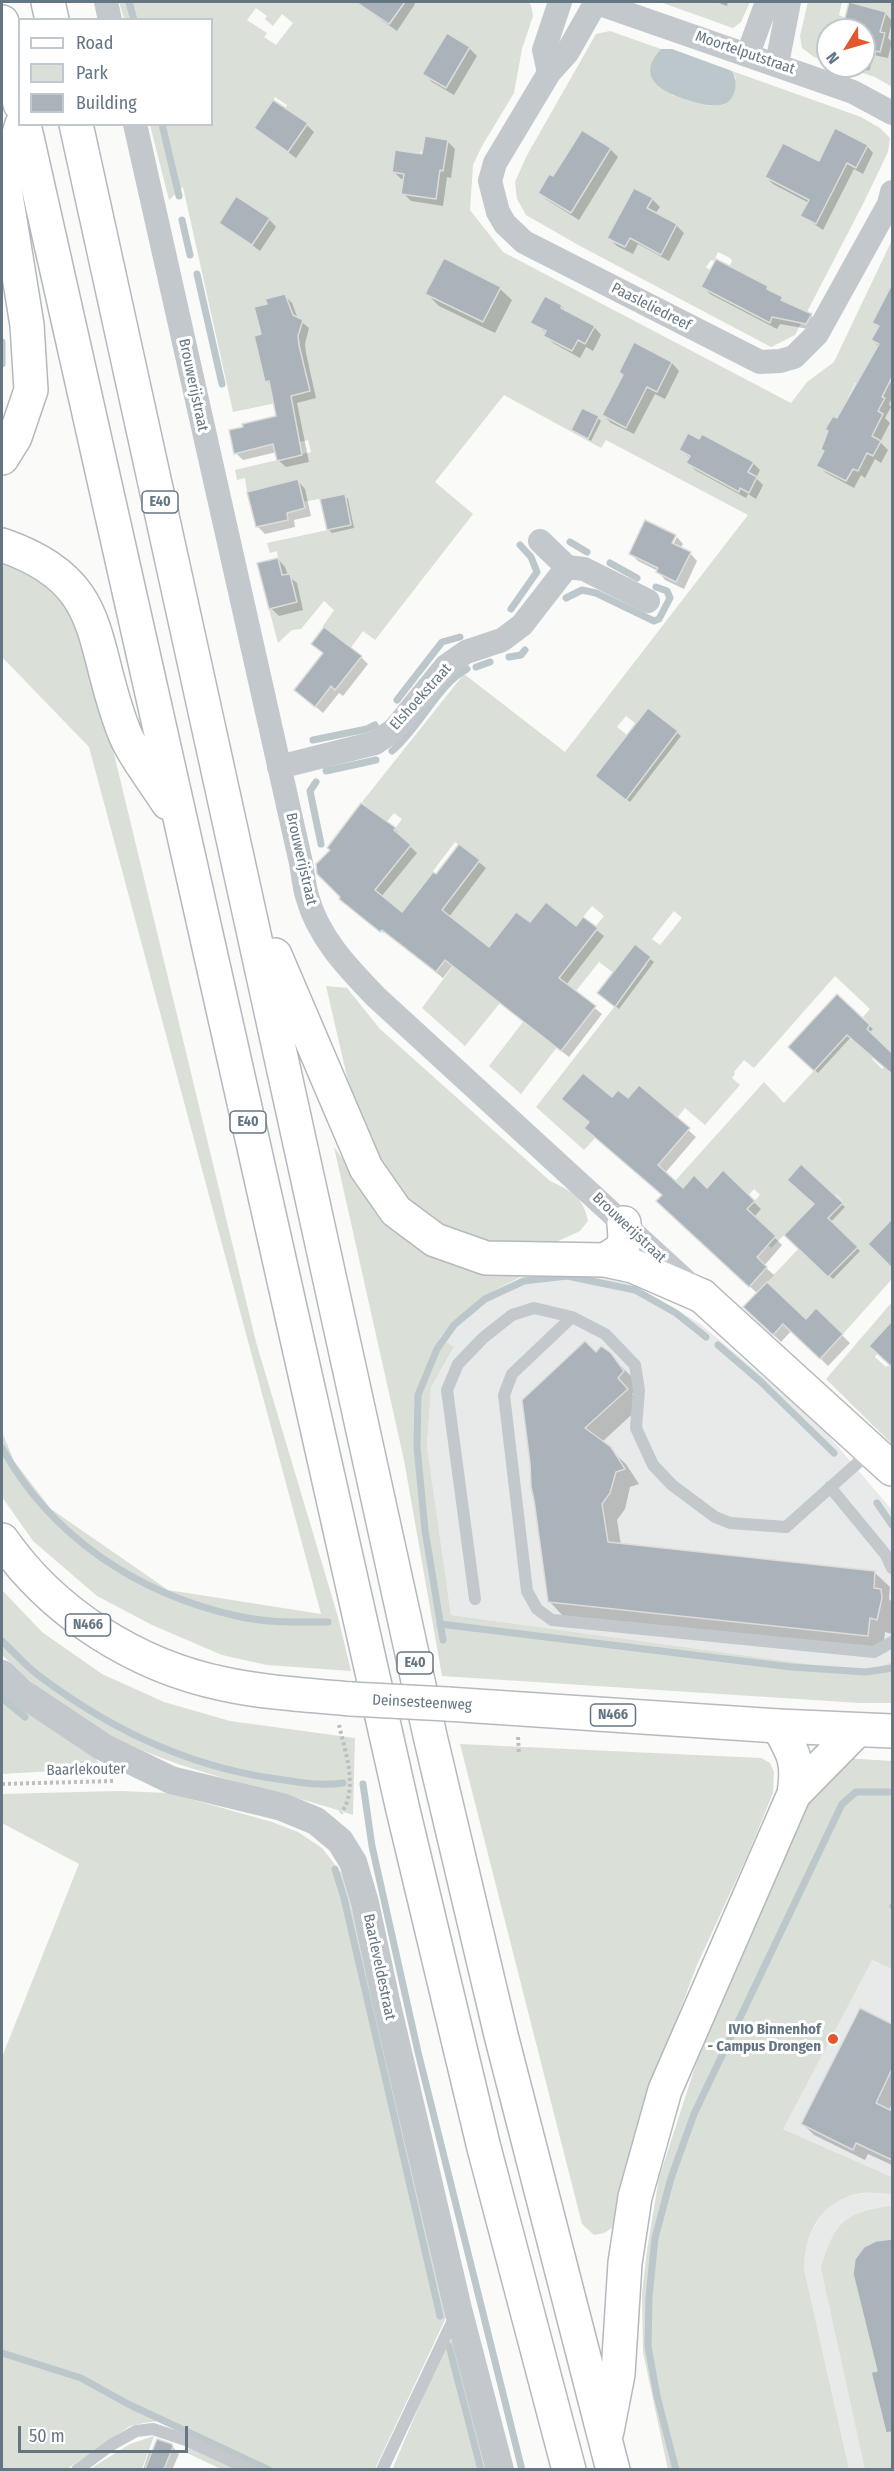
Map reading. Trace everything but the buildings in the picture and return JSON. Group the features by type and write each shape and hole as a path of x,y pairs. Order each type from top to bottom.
{"main road":[{"path":"48,2 52,18"},
{"path":"2,22 18,95"},
{"path":"2,458 15,437 31,390 27,325 4,183 22,126"},
{"name":"E40","path":"23,126 403,1810 484,2148 569,2469"},
{"name":"E40","path":"76,126 432,1740 501,2035 609,2455"},
{"path":"2,545 49,566 63,577 81,598 93,624 123,730 183,828"},
{"path":"244,879 366,1168 396,1211 435,1240 486,1258 606,1260 633,1266 702,1296"},
{"path":"606,1260 622,1249 625,1238 624,1223"},
{"name":"Brouwerijstraat","path":"702,1296 882,1459"},
{"name":"Deinsesteenweg","path":"2,1540 46,1591 83,1621 123,1648 165,1667 222,1684 276,1693 342,1698 856,1731 892,1731"},
{"path":"609,2455 618,2374 625,2263 635,2197 665,2090 794,1794 798,1771 792,1749 778,1726"},
{"path":"794,1794 856,1731"}],"street":[{"path":"106,2 110,18"},
{"path":"549,72 544,50 560,2"},
{"name":"Paasleliedreef","path":"595,2 567,54 549,72 495,163 490,181 492,195 505,224 524,242 760,362 780,361 794,357 818,334 891,199"},
{"name":"Moortelputstraat","path":"595,2 853,92 892,113"},
{"path":"748,54 767,2"},
{"path":"777,64 789,2"},
{"name":"Brouwerijstraat","path":"135,126 307,896 321,929 342,962 376,997 702,1296"},
{"path":"540,542 567,567 584,569 648,601"},
{"name":"Elshoekstraat","path":"279,767 375,743 394,730 446,666 466,652 502,640 522,625 567,567"},
{"name":"Baarleveldestraat","path":"2,1674 22,1692 103,1747 171,1780 282,1807 316,1821 340,1841 353,1862 365,1903 458,2309 500,2469"}],"lane":[{"path":"475,1599 447,1390 458,1364 483,1338 512,1315 534,1308 572,1317 605,1334 635,1365 639,1390 636,1428 653,1465 672,1485 715,1517 730,1523 786,1527 830,1487 882,1459"},
{"path":"572,1317 512,1374 504,1395 527,1591 537,1609 552,1620 874,1652 892,1642"},
{"path":"830,1487 886,1555 892,1568"},
{"path":"382,2469 458,2309"},
{"path":"77,2469 136,2431 153,2429 186,2440 251,2469"}],"path":[{"path":"328,1831 349,1802 349,1767 342,1698"},
{"name":"Baarlekouter","path":"2,1784 114,1781"}],"shaded area":[{"path":"661,49 672,49 732,71 736,86 733,96 721,105 708,105 678,97 661,88 651,75 650,68"},
{"path":"532,1272 588,1272 634,1285 699,1323 816,1421 892,1510 892,1662 866,1672 451,1615 427,1446 431,1388 454,1348 438,1339 495,1290"},
{"name":"IVIO Binnenhof - Campus Drongen","path":"828,1941 892,1969 892,2177 736,2108"},
{"path":"875,2191 892,2195 892,2469 849,2469 804,2269 804,2253 810,2234 821,2215 839,2198"}],"green space":[{"path":"119,2 356,2 390,25 405,2 528,2 531,5 533,16 522,49 514,93 473,165 470,210 503,252 791,403 807,382 834,362 892,240 892,295 885,309 873,323 879,326 871,340 892,351 892,1053 884,1046 872,1059 882,1069 892,1057 892,1234 885,1227 868,1244 892,1268 892,1279 843,1334 816,1308 792,1333 783,1324 796,1310 765,1284 843,1202 836,1194 820,1210 784,1235 771,1248 754,1231 762,1223 747,1209 760,1195 754,1189 741,1203 722,1171 707,1187 694,1175 683,1188 675,1181 764,1082 784,1103 847,1035 855,1042 870,1025 863,1017 870,1009 835,976 754,1068 744,1060 732,1078 740,1085 705,1125 685,1108 677,1118 628,1098 618,1090 612,1097 582,1073 561,1099 589,1122 584,1128 595,1138 584,1150 536,1107 647,965 638,957 635,944 615,974 599,962 576,991 556,975 566,969 598,928 596,926 604,916 592,906 571,932 561,914 546,902 530,922 516,912 484,953 458,933 463,926 447,914 427,928 480,860 455,842 386,933 380,932 398,909 374,890 411,845 394,830 402,819 394,813 373,839 374,813 362,802 464,674 565,752 748,515 606,440 601,448 504,395 435,482 473,514 375,640 363,631 342,660 331,660 321,651 333,634 323,626 334,610 324,601 301,629 292,630 278,643 269,609 297,602 290,574 276,577 272,560 278,558 277,551 270,553 267,543 351,525 345,494 303,502 282,483 247,492 245,478 237,480 235,470 311,452 308,440 292,444 278,438 273,416 294,412 291,400 233,412 183,187 169,200 150,126 213,126 213,18 124,18","holes":["256,8 267,16 265,19 273,26 282,14 293,23 276,45 264,37 267,33 247,20","447,33 470,47 445,88 422,74","275,97 308,124 288,152 254,128","425,136 448,140 443,171 404,174 392,171 395,150 419,153 423,150","236,196 269,218 252,244 219,223","444,258 501,288 483,322 425,294","545,296 562,305 561,308 595,326 585,344 578,340 572,351 544,336 546,331 531,322","265,299 290,305 293,318 301,319 301,327 297,331 300,344 291,347 306,374 310,391 298,394 278,378 265,381 254,336 265,333 260,331 254,308 267,304","634,342 672,362 657,392 647,387 625,428 602,415 623,375 619,372","890,380 878,411 883,414 872,436 881,441 873,456 867,453 858,471 853,469 846,481 816,466 824,451 821,449 826,441 824,439 849,403 846,401 855,383","688,434 753,462 748,472 749,492 740,488 738,491 687,464 690,456 679,450","648,708 678,731 626,800 627,735 617,727 626,716 636,724","674,911 682,918 660,945 652,939"]},
{"path":"660,2 750,2 741,22 733,28"},
{"path":"808,2 842,2 839,15 845,18 816,18 816,58 802,48 800,36"},
{"path":"845,2 892,2 892,87 876,78 876,51 880,52 885,33 880,32 885,12"},
{"path":"610,31 661,49 655,56 672,95 711,106 723,105 736,78 732,71 861,117 880,128 890,138 888,152 864,202 795,335 771,347 526,215 517,199 515,182 526,157 596,34","holes":["582,130 611,148 571,213 538,193 549,174 553,176","634,188 653,198 647,208 677,224 661,254 630,238 625,247 607,238","718,252 730,258 732,261 728,269 768,286 767,289 782,298 779,318 772,317 770,322 714,291 712,293 701,287 710,270 706,267 711,260 714,261"]},
{"path":"2,558 31,567 68,601 93,667 256,1342 338,1617 351,1671 267,1665 222,1655 152,1625 97,1596 33,1541 2,1497 2,1432 14,1461 51,1509 168,1590 321,1614 89,747 2,657"},
{"path":"453,966 500,1003 465,1046 422,1008"},
{"path":"326,986 347,988 380,1029 550,1181 575,1195 583,1206 588,1221 580,1231 554,1243 480,1246 417,1214 373,1151 348,1081"},
{"path":"523,1022 557,1047 521,1094 489,1066"},
{"path":"334,1147 378,1210 532,1271 495,1290 439,1338 454,1347 431,1388 427,1446 451,1615 866,1672 892,1662 892,1703 860,1703 442,1676 404,1460"},
{"path":"892,1302 892,1327 872,1349 877,1354 875,1357 886,1367 889,1365 892,1367 892,1444 826,1379"},
{"path":"2,1590 42,1632 102,1674 164,1702 230,1721 355,1738 353,1815 157,1756 125,1743 82,1720 46,1694 2,1655"},
{"path":"2,1690 95,1758 103,1768 2,1774"},
{"path":"460,1744 761,1758 770,1763 774,1772 773,1793 697,1965 644,2106 612,2228 604,2233 594,2235 582,2224"},
{"path":"843,1758 892,1761 892,1898 889,1906 892,1908 892,1969 872,1960 783,2129 892,2177 892,2195 856,2194 841,2199 828,2208 810,2234 806,2250 804,2269 849,2469 668,2470 643,2352 642,2294 659,2178 697,2061 816,1787"},
{"path":"119,1791 169,1793 272,1822 298,1832 322,1848 342,1874 356,1923 449,2311 375,2469 221,2469 187,2453 193,2435 159,2421 130,2426 67,2469 2,2469 2,2057 79,1864 2,1823 2,1794"},
{"path":"892,2207 892,2241 876,2242 864,2247 857,2258 853,2274 877,2371 871,2372 883,2421 892,2419 892,2469 865,2469 821,2268 831,2240 843,2223 861,2213"},
{"path":"456,2332 492,2469 392,2470 442,2352"},
{"path":"154,2436 142,2469 90,2469 130,2444"}],"waterway":[{"path":"129,2 133,18"},
{"path":"162,126 179,196"},
{"path":"182,220 190,255"},
{"path":"197,274 222,384"},
{"path":"2,342 2,364"},
{"path":"570,542 587,552"},
{"path":"511,609 537,572 531,557 520,545"},
{"path":"610,563 637,578"},
{"path":"566,598 582,590 596,593 654,621 659,619 670,598 667,591 656,587"},
{"path":"397,700 442,642 460,637"},
{"path":"509,657 521,655 525,650"},
{"path":"476,667 490,662"},
{"path":"392,751 402,742 447,685 467,669"},
{"path":"313,740 367,729 375,725"},
{"path":"326,771 376,760"},
{"path":"316,782 310,791 321,844"},
{"path":"443,1640 425,1530 417,1447 418,1395 437,1349 454,1325 485,1299 524,1281 567,1276 635,1290 676,1313 706,1337"},
{"path":"718,1345 760,1381 834,1453"},
{"path":"2,1448 22,1480 45,1509 101,1557 132,1577 165,1593 237,1616 271,1621 328,1622"},
{"path":"877,1503 892,1525"},
{"path":"440,1624 791,1667 866,1672 892,1668"},
{"path":"2,1641 31,1670 69,1697 97,1715 156,1745 187,1757 251,1775 313,1784 343,1783"},
{"path":"2,1698 25,1717"},
{"path":"363,1784 372,1846 418,2052 522,2470"},
{"path":"676,2470 657,2396 648,2346 649,2297 655,2238 671,2178 694,2114 842,1804 856,1792 892,1792"},
{"path":"335,1869 344,1898 440,2316"},
{"path":"449,2346 481,2470"},
{"path":"2,2353 81,2378 128,2404 269,2470"}],"place":[{"name":"IVIO Binnenhof - Campus Drongen","path":"833,2039"}]}
